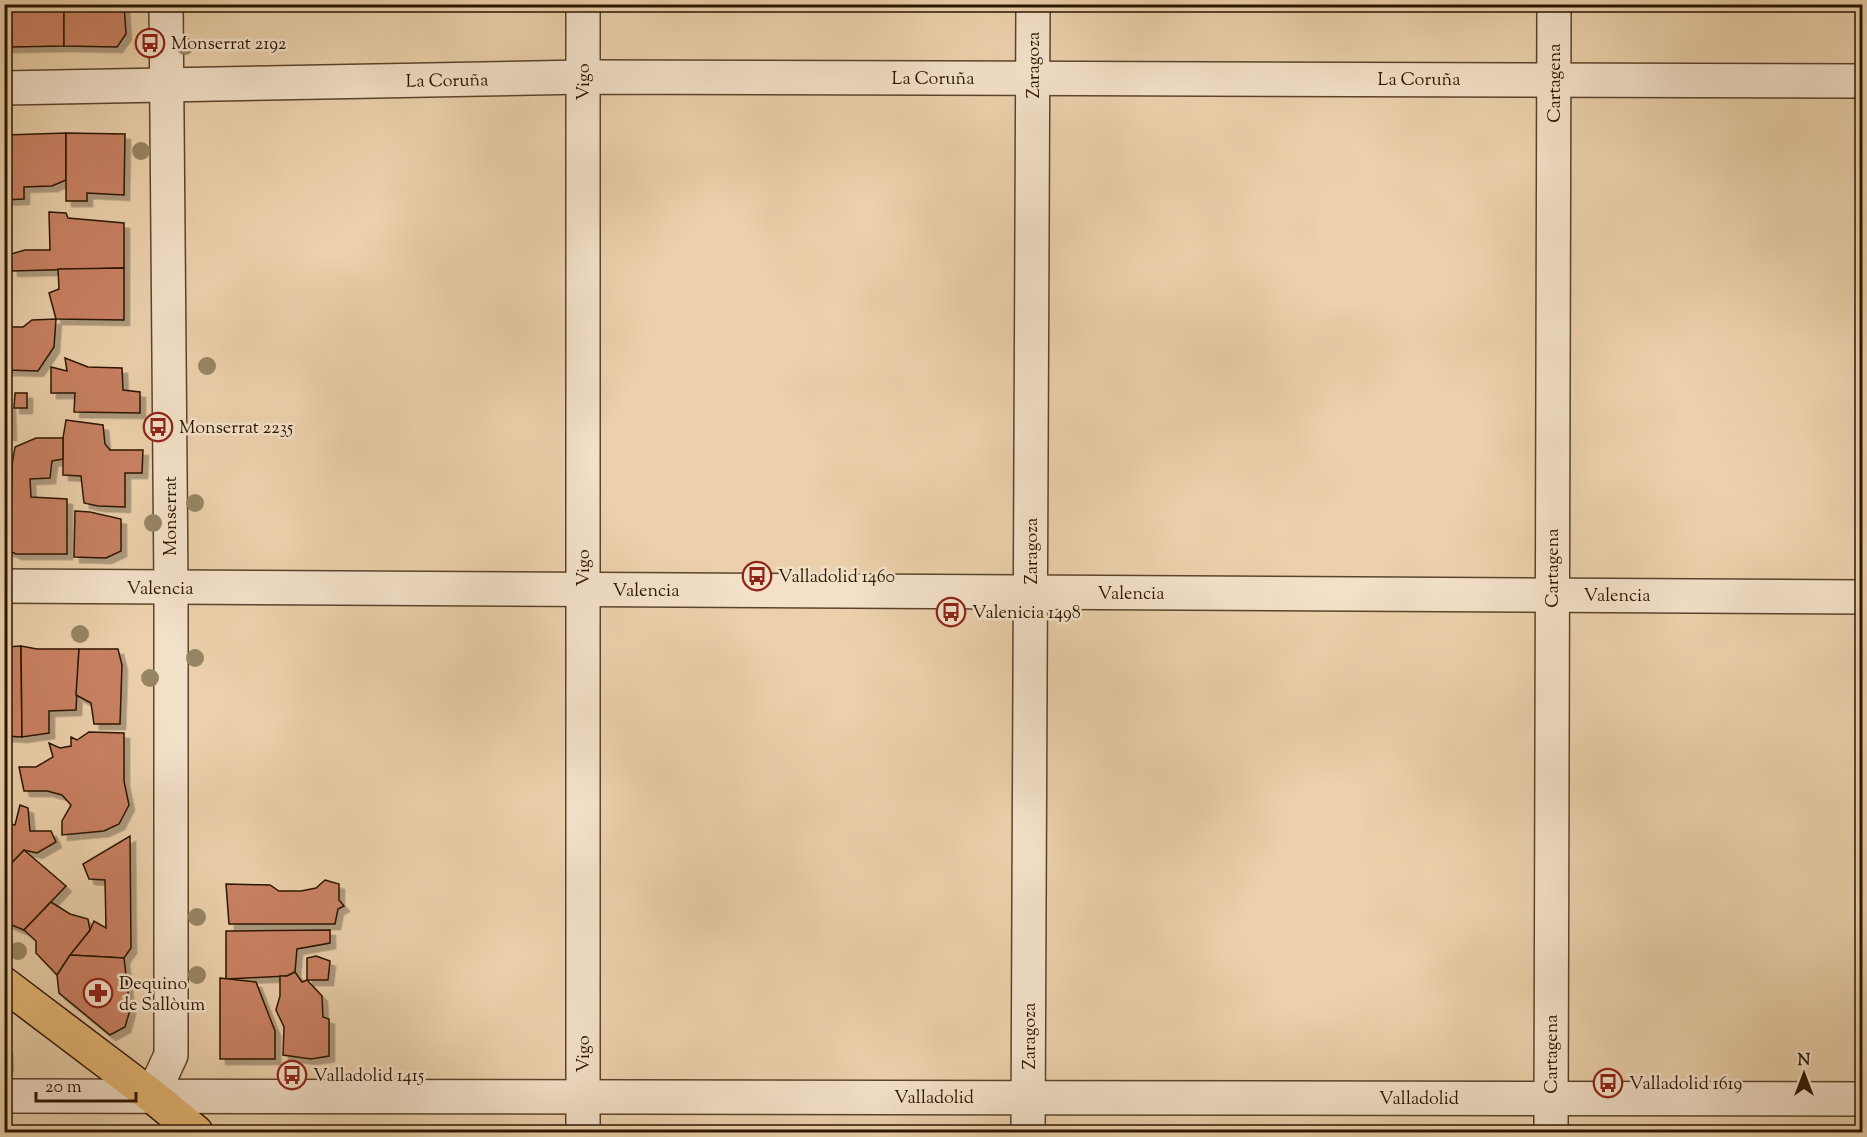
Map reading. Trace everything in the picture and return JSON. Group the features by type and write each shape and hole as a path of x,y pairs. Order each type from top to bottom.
{"main road":[{"path":"4,984 196,1132"}],"street":[{"name":"Monserrat","path":"152,1096 171,1055 171,588 166,4"},
{"name":"Vigo","path":"583,1132 584,4"},
{"name":"Zaragoza","path":"1028,1132 1033,4"},
{"name":"Cartagena","path":"1551,1132 1554,4"},
{"name":"La Coruña","path":"4,88 583,77 1863,81"},
{"name":"Valencia","path":"4,586 1863,597"},
{"name":"Valladolid","path":"4,1096 1863,1100"}],"building":[{"path":"4,4 11,4 12,47 4,47"},
{"path":"11,4 64,4 64,46 12,47"},
{"path":"64,4 124,4 126,34 117,47 64,46"},
{"path":"66,133 66,180 52,186 24,187 24,199 4,200 5,135"},
{"path":"66,133 125,134 124,195 87,193 87,201 66,201"},
{"path":"49,212 66,213 68,218 124,223 124,268 12,271 11,254 25,250 50,250"},
{"path":"124,268 124,320 56,319 49,293 59,289 58,269"},
{"path":"56,319 54,347 38,371 7,370 6,327 23,327 32,320"},
{"path":"65,358 88,367 122,368 123,390 140,392 140,413 74,412 75,393 51,393 51,367 67,371"},
{"path":"15,393 27,393 27,408 14,408"},
{"path":"4,402 10,403 11,435 4,435"},
{"path":"66,420 103,425 105,444 110,450 143,450 142,473 125,473 125,507 84,503 81,476 63,475 63,438"},
{"path":"36,438 63,438 63,459 52,461 50,478 30,479 31,497 67,499 67,554 16,554 10,551 12,465 15,447"},
{"path":"4,464 12,465 10,551 4,551"},
{"path":"75,511 121,519 121,551 106,558 74,557"},
{"path":"21,646 22,737 4,736 4,647"},
{"path":"21,646 37,649 79,649 76,710 49,711 49,733 22,737"},
{"path":"79,649 118,649 122,665 120,724 94,724 91,703 76,695"},
{"path":"89,732 124,733 124,781 129,805 119,824 104,831 62,835 62,821 71,805 62,795 47,791 24,791 19,767 36,767 53,757 49,743 60,748 71,746 71,737 77,740"},
{"path":"20,805 28,808 30,831 51,831 56,842 37,853 24,850 4,871 4,823 15,825"},
{"path":"130,836 131,948 124,958 70,955 90,930 94,921 106,928 105,880 89,879 83,864"},
{"path":"24,850 66,886 24,930 4,922 4,871"},
{"path":"325,880 339,884 339,900 344,906 338,909 335,924 229,924 226,884 270,885 279,891 301,891 316,888"},
{"path":"51,902 70,914 88,919 90,930 57,975 36,953 36,941 24,930"},
{"path":"330,930 330,943 297,949 295,972 287,976 226,979 226,931"},
{"path":"70,955 124,958 130,1010 125,1027 110,1035 59,993 57,975"},
{"path":"316,956 330,961 328,980 307,980 307,958"},
{"path":"295,972 302,982 307,980 322,996 323,1017 329,1019 329,1056 311,1059 283,1055 284,1027 276,1010 280,996 280,976 287,976"},
{"path":"220,978 256,982 275,1031 275,1059 220,1059"},
{"path":"4,1045 7,1049 8,1066 4,1066"}],"place":[{"name":"Monserrat 2192","path":"150,43"},
{"name":"Monserrat 2235","path":"158,427"},
{"name":"Valladolid 1460","path":"757,576"},
{"name":"Valenicia 1498","path":"951,612"},
{"name":"Dequino de Sallòum","path":"98,993"},
{"name":"Valladolid 1415","path":"292,1075"},
{"name":"Valladolid 1619","path":"1608,1083"}]}
